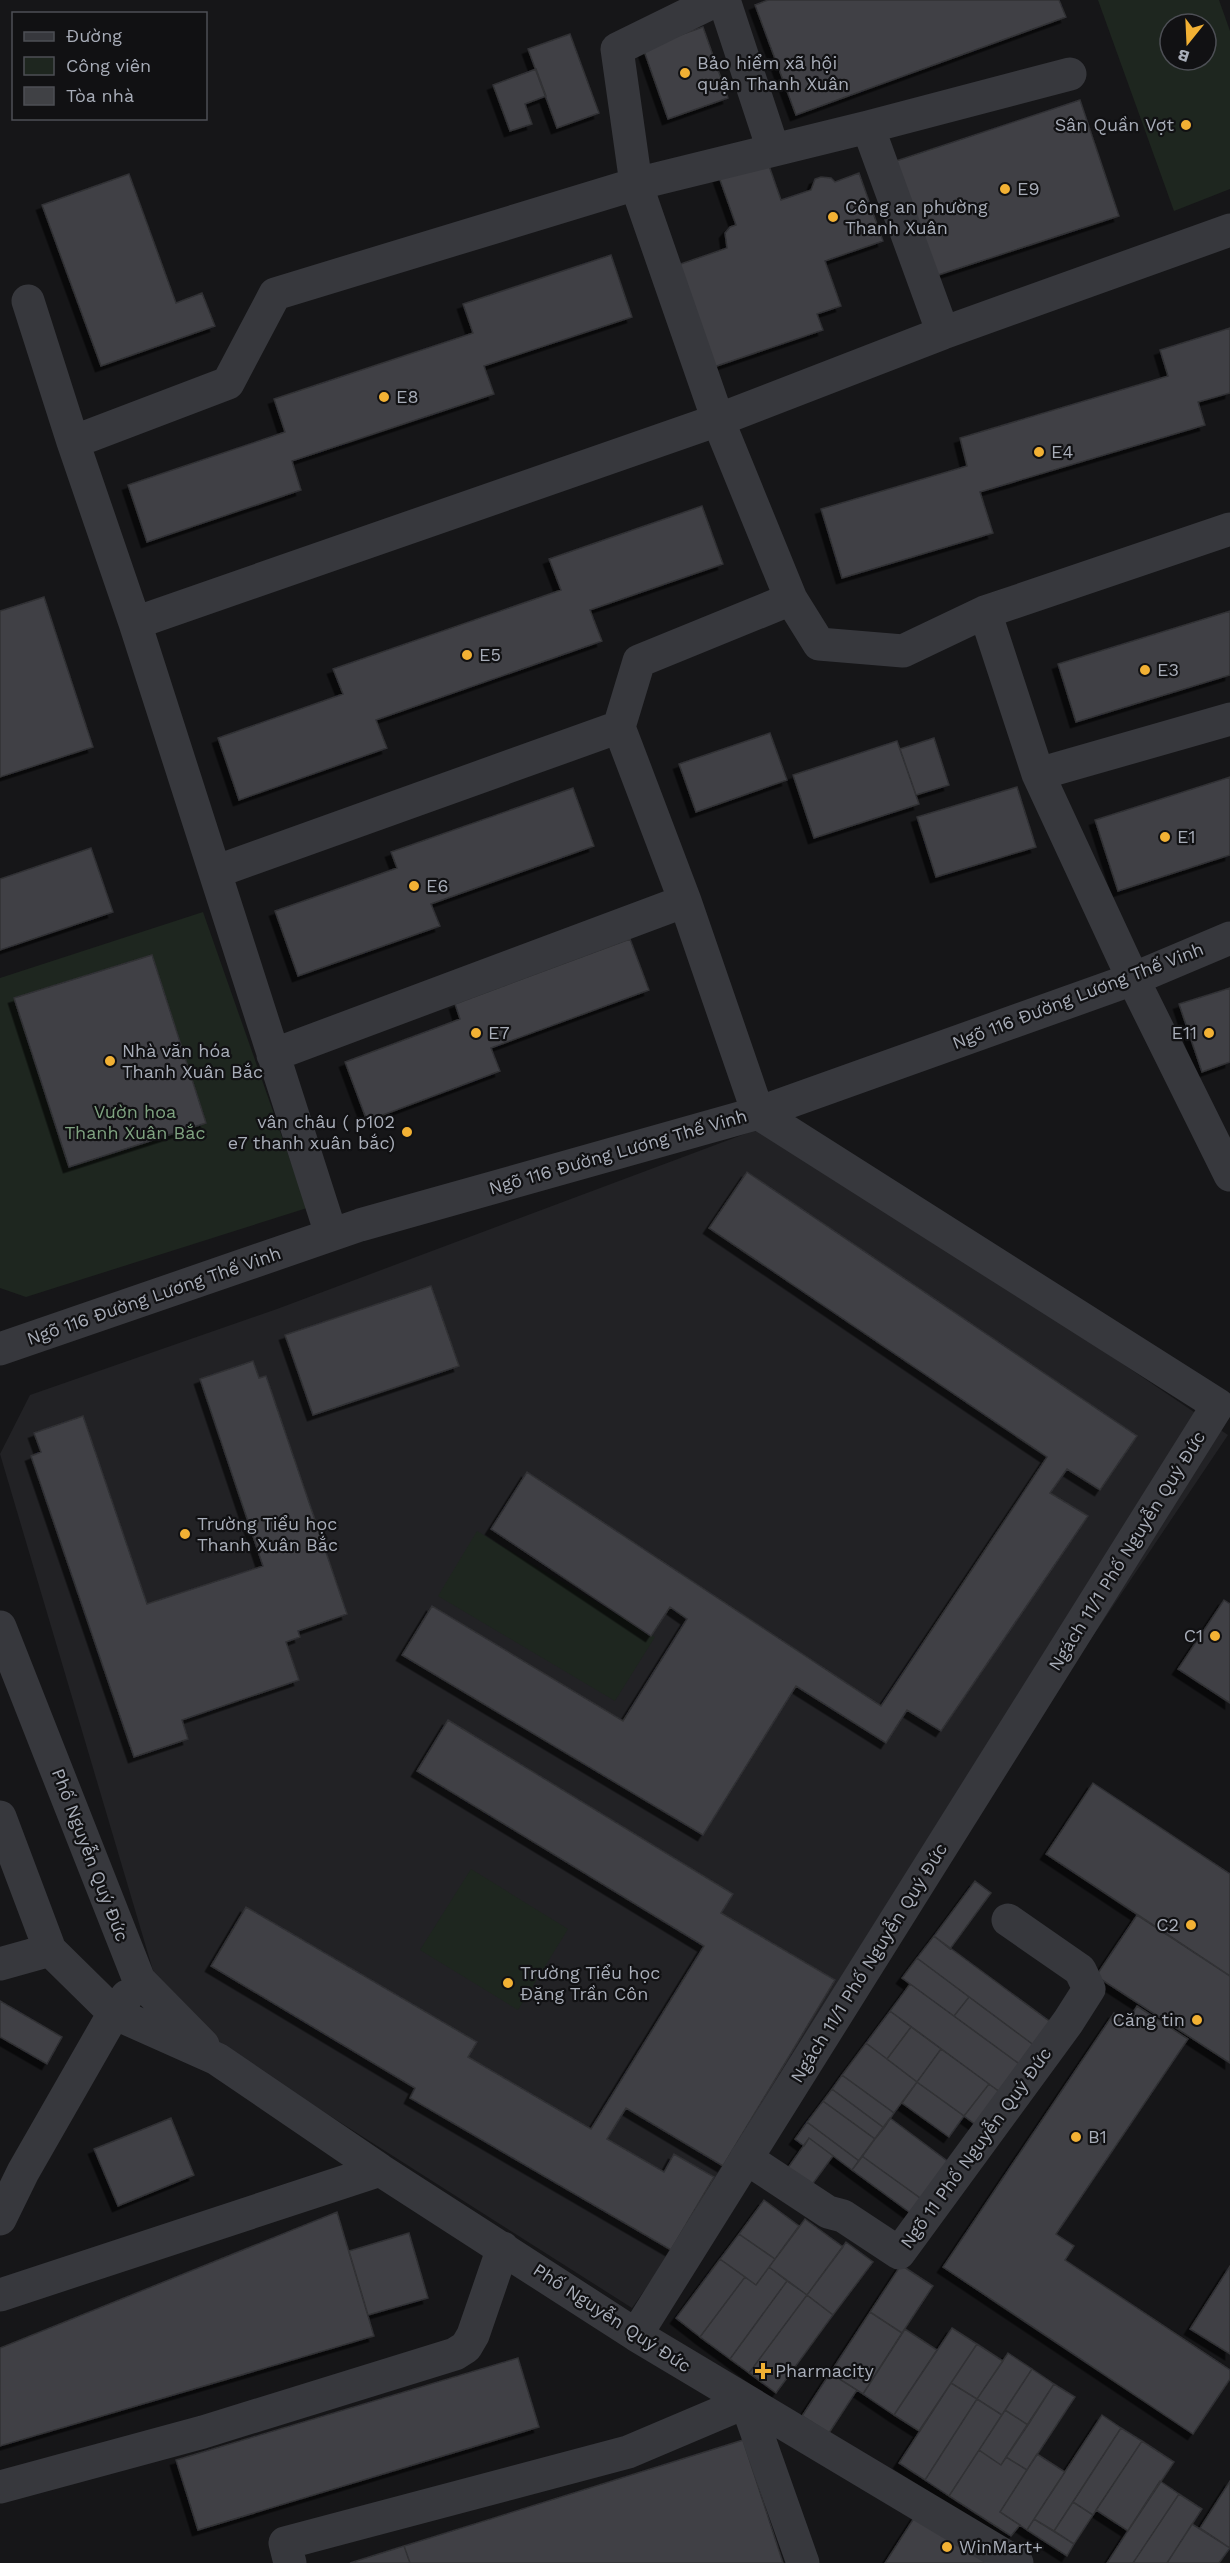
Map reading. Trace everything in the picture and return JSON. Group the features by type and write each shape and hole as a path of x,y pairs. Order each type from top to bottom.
{"street":[{"path":"717,0 616,49 636,184 718,420 791,599 819,644 903,651 985,612 1230,529"},
{"path":"724,0 773,149"},
{"path":"73,442 228,383 275,294 636,184 1070,74"},
{"path":"868,127 943,333"},
{"path":"135,623 718,420 943,333 1230,230"},
{"path":"28,302 135,623 331,1234"},
{"path":"758,1113 685,901 619,727 639,661 791,599"},
{"path":"985,612 1038,774 1133,979 1230,1176"},
{"path":"1038,774 1230,719"},
{"path":"215,872 619,727"},
{"path":"273,1055 685,901"},
{"name":"Ngõ 116 Đường Lương Thế Vinh","path":"0,1349 331,1234 758,1113 1133,979 1230,938"},
{"name":"Ngách 11/1 Phố Nguyễn Quý Đức","path":"746,2158 1218,1405 758,1113"},
{"name":"Phố Nguyễn Quý Đức","path":"0,1627 139,1980 217,2059"},
{"name":"Phố Nguyễn Quý Đức","path":"0,1817 50,1950 114,2013 217,2059 380,2170 636,2335 1017,2563"},
{"name":"Ngõ 11 Phố Nguyễn Quý Đức","path":"746,2158 828,2212 843,2216 899,2253 1068,2022 1089,1989 1080,1970 1008,1920"},
{"path":"0,1964 50,1950"},
{"path":"0,2219 12,2166 114,2013 139,1980"},
{"path":"636,2335 746,2158"},
{"path":"0,2295 380,2170"},
{"path":"0,2487 202,2432 455,2354 466,2347 473,2335 503,2248"},
{"path":"290,2563 285,2543 628,2452 746,2402 803,2563"}],"shaded area":[{"path":"769,1125 1228,1435 878,1956 632,2308 165,2011 0,1454 30,1395 277,1309"}],"green space":[{"name":"Sân Quần Vợt","path":"1098,0 1219,0 1230,31 1230,189 1174,211"},
{"name":"Vườn hoa Thanh Xuân Bắc","path":"203,912 307,1208 26,1297 0,1288 0,978"},
{"path":"477,1531 655,1637 615,1701 438,1596"},
{"path":"471,1869 568,1929 518,2010 420,1950"}],"building":[{"path":"768,0 1059,0 1066,17 796,115 755,5"},
{"name":"Bảo hiểm xã hội quận Thanh Xuân","path":"703,27 728,98 668,119 643,48"},
{"path":"570,34 599,113 557,128 528,49"},
{"path":"536,69 546,96 525,104 532,124 510,131 493,85"},
{"name":"E9","path":"1080,100 1119,216 929,278 890,163"},
{"path":"767,160 781,200 811,190 815,179 831,178 835,182 859,173 883,241 825,261 841,306 817,314 823,330 708,369 672,267 727,248 725,233 730,227 736,225 719,177"},
{"path":"129,174 176,303 202,293 215,326 101,366 42,205"},
{"name":"E8","path":"611,255 632,317 484,366 494,394 292,461 301,490 147,542 128,485 285,432 274,399 473,333 463,304"},
{"name":"E4","path":"1230,328 1230,393 1198,402 1205,425 980,492 993,533 842,578 821,509 967,466 960,438 1168,376 1160,350"},
{"name":"E5","path":"702,506 723,564 590,610 602,641 376,720 387,748 239,800 218,738 343,694 333,669 561,590 549,559"},
{"path":"44,597 93,747 0,777 0,611"},
{"name":"E3","path":"1230,611 1230,675 1076,722 1058,664"},
{"path":"770,733 787,780 696,812 679,764"},
{"path":"934,738 949,785 916,795 900,749"},
{"path":"897,741 919,804 814,838 793,775"},
{"name":"E1","path":"1230,777 1230,855 1118,891 1095,820"},
{"path":"1017,787 1036,847 936,877 917,817"},
{"name":"E6","path":"573,788 594,846 431,904 440,926 298,976 275,911 397,868 391,852"},
{"path":"91,848 113,912 0,950 0,879"},
{"name":"E7","path":"630,939 649,990 491,1048 500,1071 367,1121 345,1062 460,1019 455,1004"},
{"name":"Nhà văn hóa Thanh Xuân Bắc","path":"152,955 206,1123 69,1167 14,998"},
{"name":"E11","path":"1230,988 1230,1062 1202,1072 1179,1004"},
{"path":"747,1172 1137,1436 1100,1490 1067,1469 1050,1493 1088,1516 941,1731 907,1710 886,1743 796,1686 703,1835 402,1655 432,1606 623,1721 687,1619 670,1607 651,1636 491,1529 527,1472 881,1706 1047,1457 709,1228"},
{"path":"431,1286 459,1366 313,1415 285,1335"},
{"path":"253,1361 259,1378 266,1376 347,1614 298,1631 300,1637 286,1642 299,1680 182,1720 188,1739 134,1757 31,1456 41,1452 34,1433 83,1416 147,1604 263,1566 200,1379"},
{"name":"C1","path":"1224,1600 1230,1604 1230,1703 1178,1669"},
{"path":"448,1720 733,1894 721,1913 835,1980 723,2166 626,2108 607,2139 664,2172 674,2154 714,2177 671,2250 410,2098 415,2088 211,1966 246,1907 477,2042 468,2057 591,2129 704,1946 417,1771"},
{"name":"C2","path":"1093,1783 1230,1874 1230,1976 1046,1854"},
{"path":"975,1881 991,1893 950,1949 934,1936"},
{"name":"Căng tin","path":"1137,1915 1230,1976 1230,2063 1096,1976"},
{"path":"934,1936 1060,2029 1043,2052 917,1958"},
{"path":"917,1958 969,1997 954,2016 902,1978"},
{"path":"910,1984 1029,2071 1008,2098 890,2011"},
{"path":"969,1997 1043,2052 1029,2071 954,2016"},
{"path":"0,2001 62,2037 47,2064 0,2037"},
{"name":"B1","path":"1137,2006 1188,2039 1056,2234 1074,2246 1065,2260 1230,2370 1230,2379 1193,2434 943,2267 1114,2013 1127,2022"},
{"path":"890,2011 911,2027 887,2059 866,2043"},
{"path":"911,2027 941,2049 917,2082 887,2059"},
{"path":"866,2043 917,2082 894,2113 842,2075"},
{"path":"941,2049 989,2084 964,2116 917,2082"},
{"path":"842,2075 894,2113 884,2128 832,2089"},
{"path":"917,2082 964,2116 949,2137 902,2103"},
{"path":"989,2084 1008,2098 984,2131 964,2116"},
{"path":"832,2089 884,2128 875,2139 823,2101"},
{"path":"823,2101 875,2139 859,2161 807,2122"},
{"path":"171,2118 194,2175 118,2206 94,2149"},
{"path":"890,2118 954,2166 927,2203 862,2156"},
{"path":"807,2122 859,2161 852,2170 809,2138 804,2146 795,2139"},
{"path":"809,2138 833,2156 811,2186 787,2169"},
{"path":"862,2156 927,2203 916,2217 852,2170"},
{"path":"764,2200 799,2226 775,2259 739,2234"},
{"path":"337,2212 374,2336 0,2446 0,2348"},
{"path":"805,2219 843,2247 807,2295 769,2267"},
{"path":"409,2233 428,2298 368,2315 349,2251"},
{"path":"739,2234 775,2259 756,2285 720,2259"},
{"path":"846,2242 873,2262 833,2315 807,2295"},
{"path":"720,2259 745,2277 700,2337 676,2318"},
{"path":"901,2265 933,2286 902,2333 870,2312"},
{"path":"1230,2266 1230,2354 1190,2329"},
{"path":"769,2267 787,2281 730,2359 700,2337 745,2277 756,2285"},
{"path":"787,2281 807,2295 749,2373 730,2359"},
{"path":"807,2295 833,2315 776,2393 749,2373"},
{"path":"870,2312 902,2333 863,2394 830,2373"},
{"path":"952,2328 977,2344 919,2431 894,2415"},
{"path":"905,2329 937,2350 894,2415 863,2394"},
{"path":"977,2344 1003,2361 977,2399 951,2383"},
{"path":"1008,2353 1032,2369 1002,2415 977,2399"},
{"path":"518,2358 539,2427 198,2530 176,2460"},
{"path":"1032,2369 1054,2384 1028,2425 1005,2410"},
{"path":"830,2373 857,2390 829,2433 802,2416"},
{"path":"951,2383 977,2399 925,2480 899,2463"},
{"path":"1054,2384 1075,2397 1027,2470 1006,2457"},
{"path":"977,2399 1002,2415 949,2496 925,2480"},
{"path":"1005,2410 1028,2425 1001,2465 979,2450"},
{"path":"1102,2415 1121,2428 1054,2531 1034,2519"},
{"path":"1121,2428 1142,2441 1093,2515 1073,2502"},
{"path":"743,2440 783,2563 410,2563 404,2546"},
{"path":"1142,2441 1174,2462 1128,2531 1096,2510"},
{"path":"979,2450 1001,2465 1006,2457 1027,2470 1000,2512 1020,2525 1011,2536 949,2496"},
{"path":"1037,2454 1065,2472 1027,2530 1000,2512"},
{"path":"1160,2481 1179,2494 1133,2563 1107,2563"},
{"path":"1230,2481 1230,2548 1200,2528"},
{"path":"1179,2494 1202,2509 1167,2563 1133,2563"},
{"path":"1073,2502 1093,2515 1074,2544 1054,2531"},
{"path":"916,2515 992,2563 885,2563"},
{"path":"1034,2519 1074,2544 1067,2556 1027,2530"},
{"path":"1192,2524 1230,2548 1219,2563 1167,2563"},
{"path":"404,2546 410,2563 350,2563"}],"place":[{"name":"Bảo hiểm xã hội quận Thanh Xuân","path":"685,73"},
{"name":"Sân Quần Vợt","path":"1186,125"},
{"name":"E9","path":"1005,189"},
{"name":"Công an phường Thanh Xuân","path":"833,217"},
{"name":"E8","path":"384,397"},
{"name":"E4","path":"1039,452"},
{"name":"E5","path":"467,655"},
{"name":"E3","path":"1145,670"},
{"name":"E1","path":"1165,837"},
{"name":"E6","path":"414,886"},
{"name":"E7","path":"476,1033"},
{"name":"E11","path":"1209,1033"},
{"name":"Nhà văn hóa Thanh Xuân Bắc","path":"110,1061"},
{"name":"vân châu ( p102 e7 thanh xuân bắc)","path":"407,1132"},
{"name":"Trường Tiểu học Thanh Xuân Bắc","path":"185,1534"},
{"name":"C1","path":"1215,1636"},
{"name":"C2","path":"1191,1925"},
{"name":"Trường Tiểu học Đặng Trần Côn","path":"508,1983"},
{"name":"Căng tin","path":"1197,2020"},
{"name":"B1","path":"1076,2137"},
{"name":"Pharmacity","path":"763,2371"},
{"name":"WinMart+","path":"947,2547"}]}
